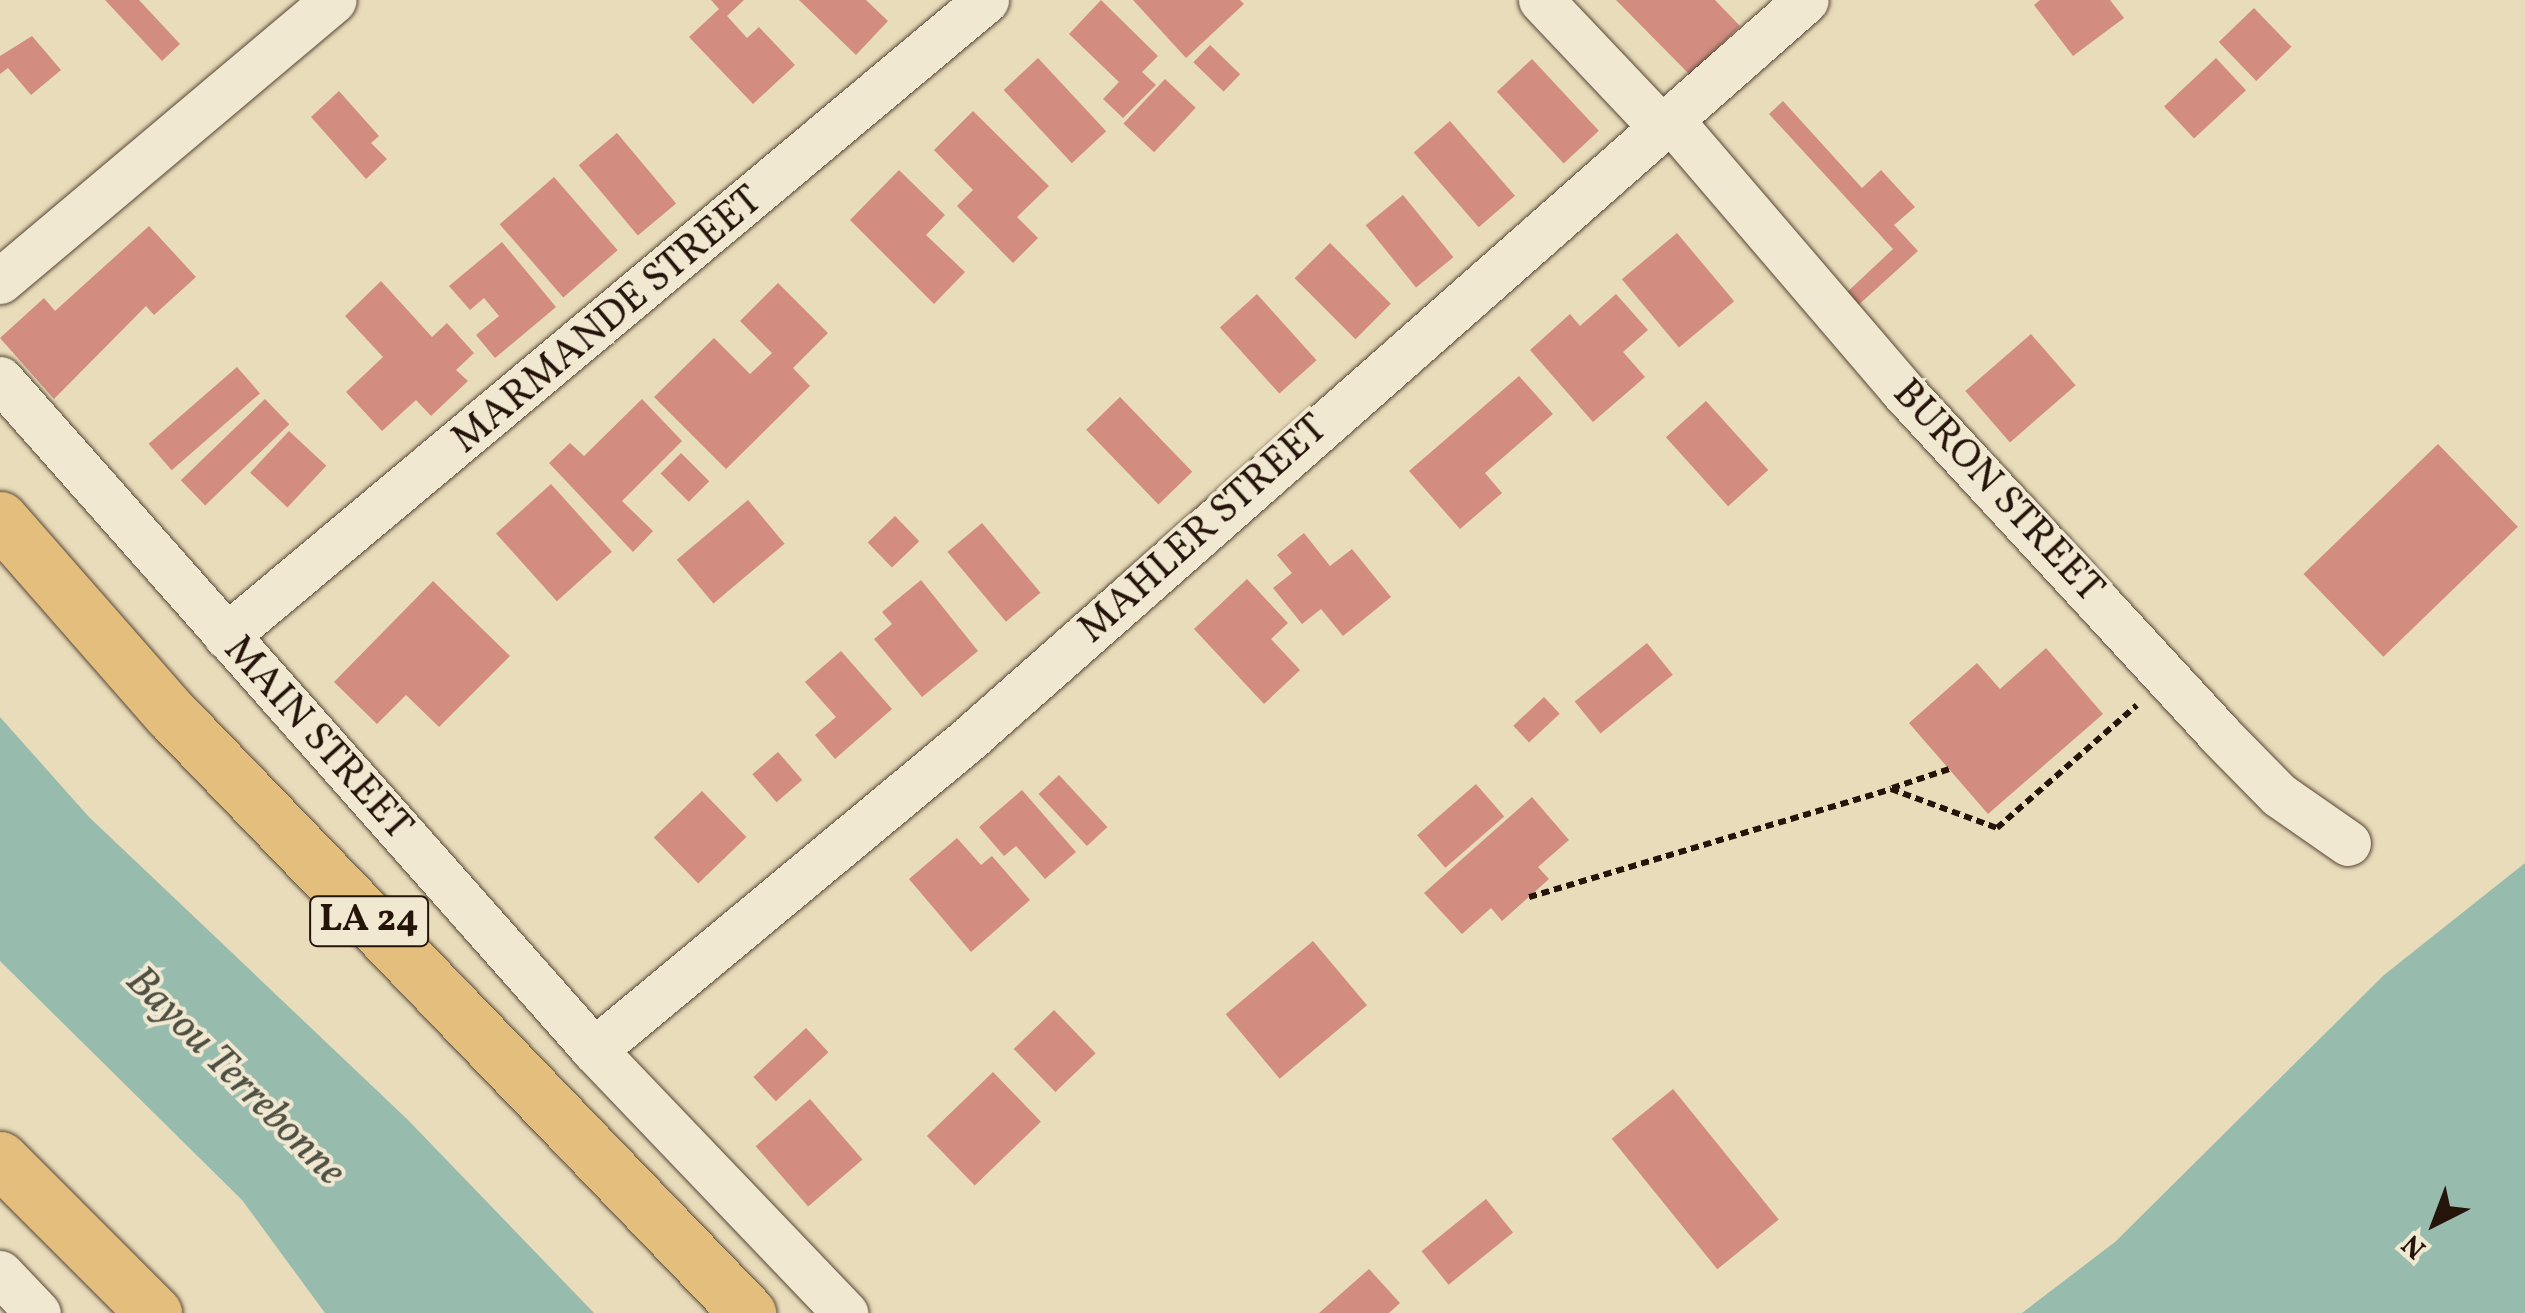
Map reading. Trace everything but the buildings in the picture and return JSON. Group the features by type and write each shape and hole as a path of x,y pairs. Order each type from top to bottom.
{"main road":[{"name":"LA 24","path":"0,519 171,714 748,1313"},
{"path":"0,1159 154,1313"}],"street":[{"path":"0,280 334,0"},
{"name":"MARMANDE STREET","path":"226,636 986,0"},
{"name":"BURON STREET","path":"1542,0 1664,122 1901,389 2168,678 2279,794 2348,844"},
{"name":"MAHLER STREET","path":"594,1050 974,734 1806,0"},
{"name":"MAIN STREET","path":"0,379 594,1050 844,1313"},
{"path":"0,1273 38,1313"}],"path":[{"path":"1891,789 1997,828 2168,678"},
{"path":"1529,897 1949,769"}],"water":[{"name":"Bayou Terrebonne","path":"0,717 89,817 408,1120 594,1313 325,1313 242,1200 0,961"},
{"path":"2525,863 2525,1313 2022,1313 2115,1242 2384,975"}]}
